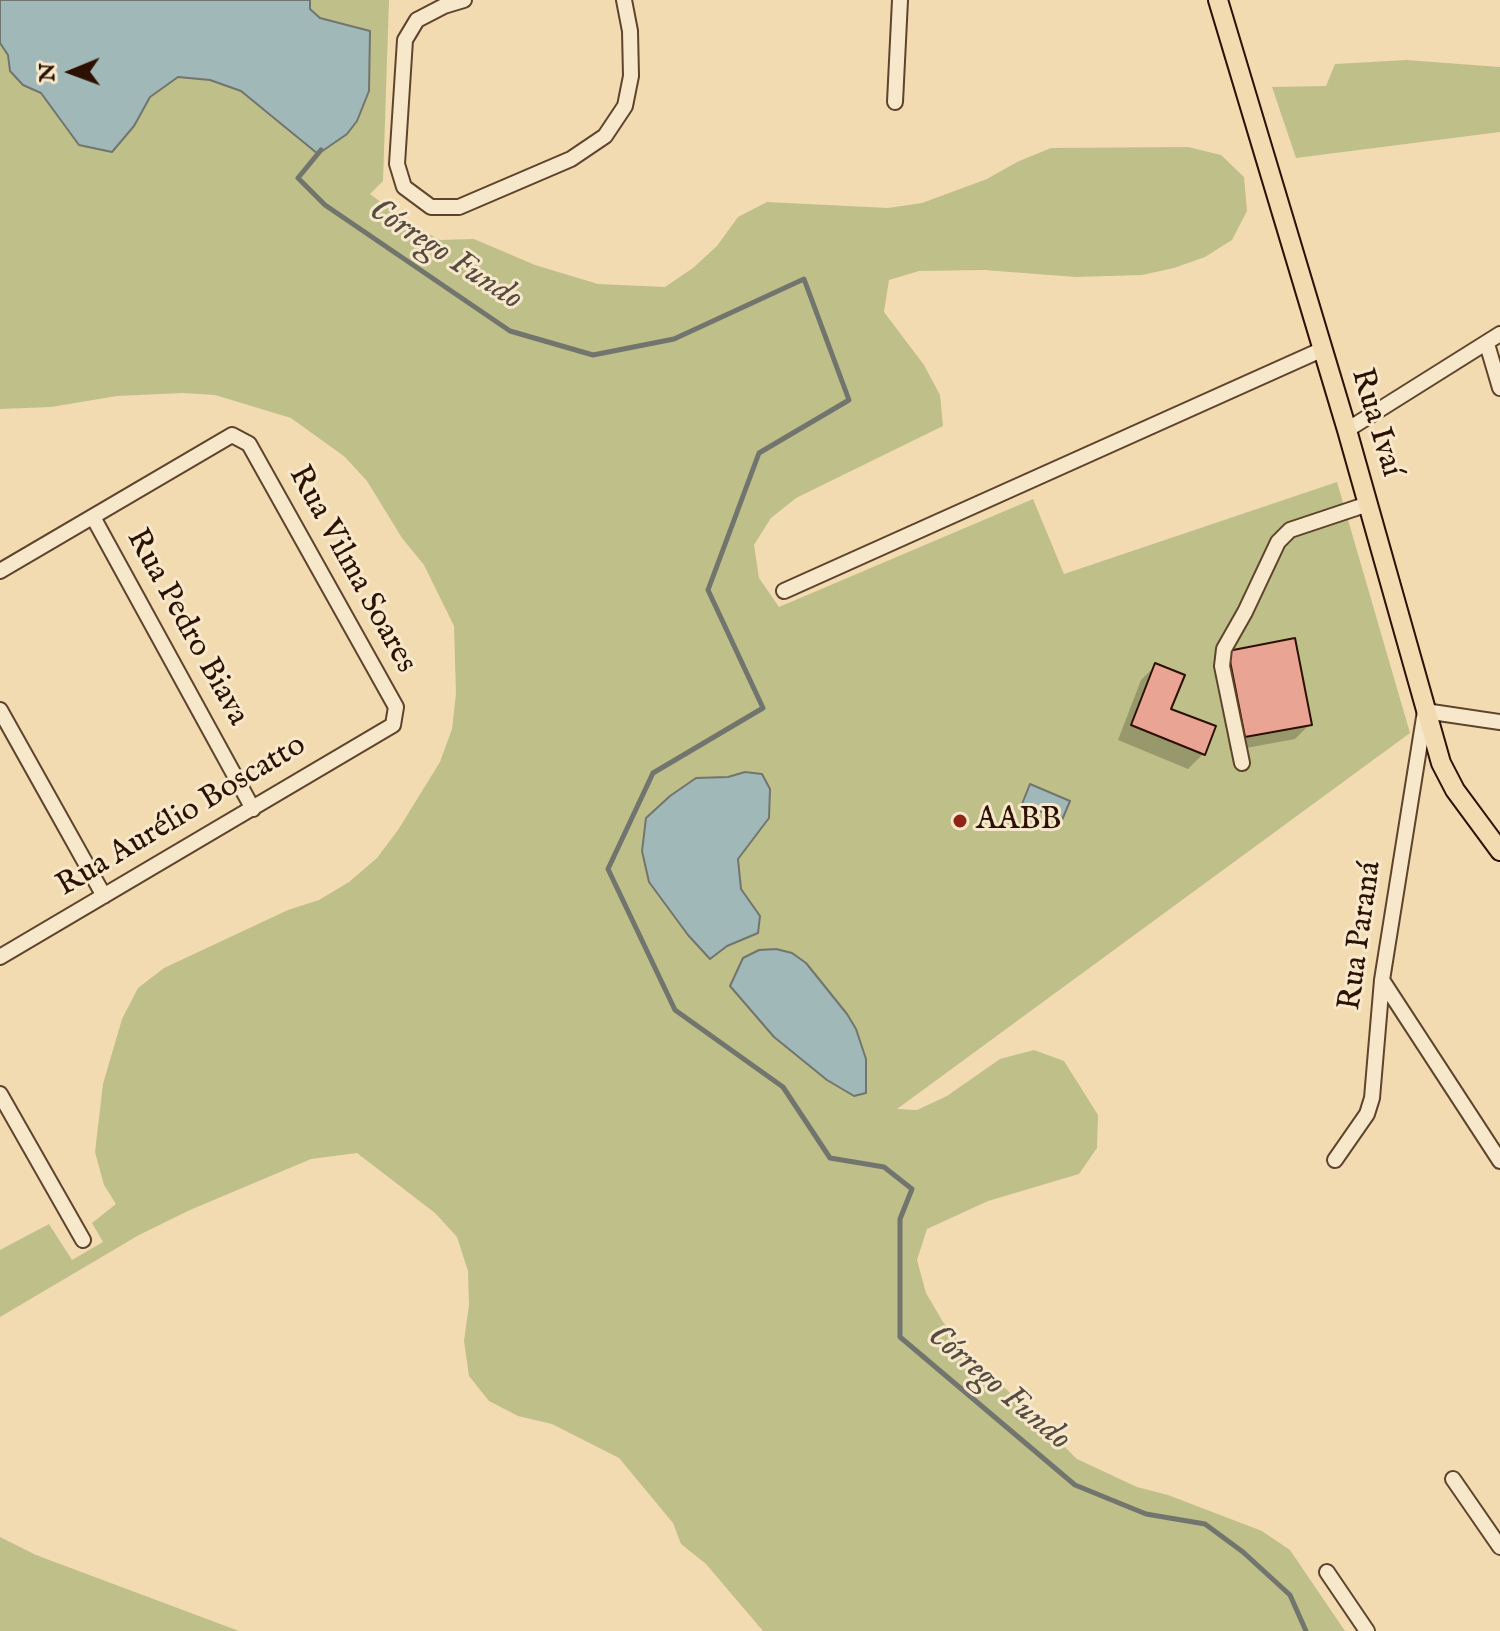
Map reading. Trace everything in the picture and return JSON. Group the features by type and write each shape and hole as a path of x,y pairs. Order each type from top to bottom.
{"main road":[{"name":"Rua Ivaí","path":"1218,0 1347,430 1441,763 1455,790 1500,851"}],"street":[{"path":"464,0 417,20 405,40 397,164 404,187 431,207 459,207 571,159 605,136 625,106 631,76 630,31 624,0"},
{"path":"895,102 900,0"},
{"path":"1347,430 1500,334"},
{"path":"1487,344 1500,388"},
{"path":"784,591 1321,350"},
{"name":"Rua Vilma Soares","path":"93,517 232,435 249,444 396,707 393,725"},
{"path":"1242,763 1222,666 1224,649 1278,542 1290,530 1368,504"},
{"path":"0,571 93,517"},
{"name":"Rua Pedro Biava","path":"93,517 253,809"},
{"path":"0,710 104,896"},
{"path":"1425,711 1500,722"},
{"name":"Rua Paraná","path":"1335,1160 1362,1122 1372,1098 1382,980 1425,711"},
{"name":"Rua Aurélio Boscatto","path":"0,957 393,725"},
{"path":"1382,980 1498,1153"},
{"path":"0,1094 83,1240"},
{"path":"1453,1479 1500,1547"},
{"path":"1327,1572 1367,1631"}],"green space":[{"path":"79,0 389,0 383,181 370,194 409,223 440,240 474,239 535,265 598,284 665,287 693,268 717,246 738,217 767,202 888,208 922,203 987,179 1051,148 1188,147 1221,155 1244,177 1247,211 1232,240 1205,257 1174,268 1142,275 1076,277 984,270 919,271 889,280 884,312 924,365 940,395 943,426 796,498 771,518 754,545 759,578 779,607 1033,499 1064,574 1337,482 1410,733 897,1109 917,1110 947,1096 1000,1059 1034,1050 1064,1061 1098,1115 1097,1148 1079,1174 988,1201 927,1229 917,1260 926,1293 943,1322 980,1368 1006,1389 1077,1459 1137,1487 1168,1495 1262,1531 1290,1550 1345,1631 763,1631 706,1564 681,1544 673,1523 619,1458 552,1424 518,1416 489,1401 469,1376 464,1341 469,1305 468,1271 457,1237 435,1213 357,1153 311,1159 190,1210 139,1235 0,1317 0,1250 49,1224 72,1260 103,1242 92,1223 116,1204 104,1185 95,1152 103,1084 122,1019 138,988 164,968 288,910 319,900 349,882 377,858 440,762 452,729 456,694 454,626 424,565 402,538 367,481 345,457 291,418 215,395 182,393 117,396 51,407 0,409 0,43 8,55 10,71 23,85 41,93 60,118"},
{"path":"1406,60 1500,67 1500,132 1296,158 1272,87 1326,86 1335,64"},
{"path":"0,1537 36,1555 239,1631 0,1631"}],"water":[{"path":"0,0 310,0 310,9 320,18 370,31 369,91 357,121 347,134 318,154 241,91 210,80 178,77 150,97 134,126 112,152 79,145 41,93 23,85 10,71 8,55 0,43"},
{"path":"745,772 762,774 770,789 769,818 738,859 741,889 760,916 758,933 727,946 710,959 649,882 642,851 646,818 696,778 728,777"},
{"path":"1030,784 1070,801 1062,820 1022,804"},
{"path":"776,949 792,953 806,963 847,1014 856,1029 866,1059 866,1093 854,1096 827,1080 774,1037 730,986 743,958 759,950"}],"building":[{"path":"1295,638 1312,725 1245,737 1228,651"},
{"path":"1155,663 1185,675 1171,709 1216,726 1205,755 1131,725"}],"waterway":[{"name":"Córrego Fundo","path":"321,150 298,178 325,205 510,331 593,355 674,339 804,279 849,400 759,453 708,590 763,708 653,773 608,869 675,1010 783,1087 830,1158 884,1167 912,1189 900,1219 900,1337 1075,1485 1146,1514 1205,1524 1243,1552 1290,1595 1306,1631"}],"place":[{"name":"AABB","path":"960,821"}]}
